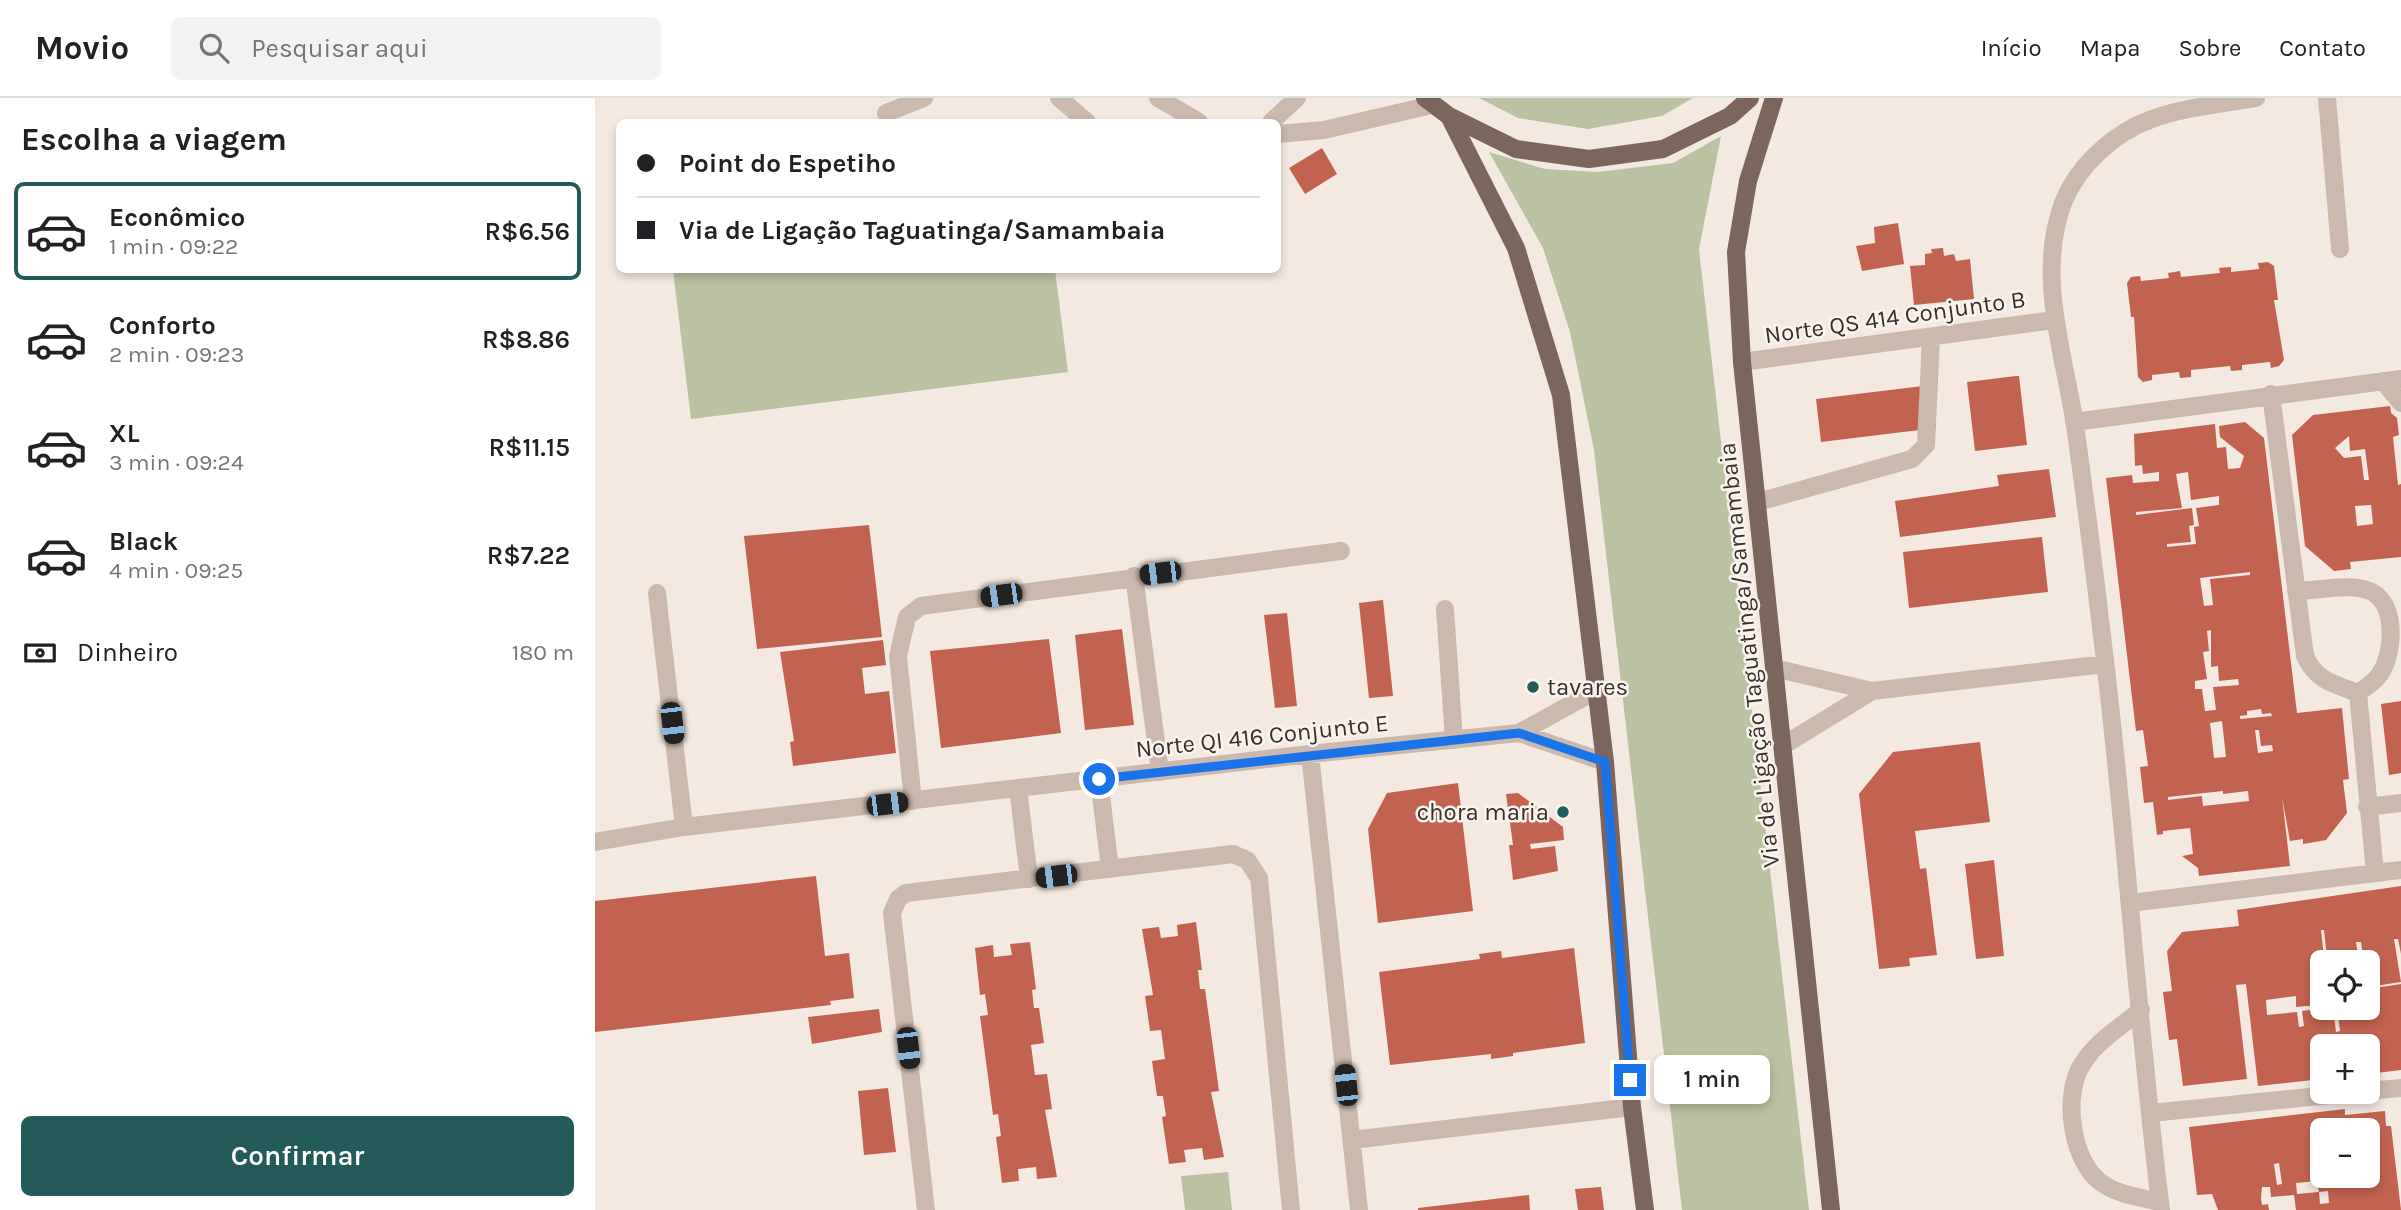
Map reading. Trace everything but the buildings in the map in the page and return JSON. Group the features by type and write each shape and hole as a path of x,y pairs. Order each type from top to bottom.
{"main road":[{"path":"1429,101 1449,116 1516,149 1589,159 1663,149 1730,116 1750,98"},
{"name":"Via de Ligação Taguatinga/Samambaia","path":"1774,98 1748,181 1736,252 1742,362 1831,1209"},
{"path":"1449,116 1517,248 1561,395 1605,762 1632,1107 1645,1210"}],"street":[{"path":"886,113 924,98"},
{"path":"1059,98 1084,119"},
{"path":"1157,98 1194,119"},
{"path":"1274,119 1297,98"},
{"path":"2141,1010 2091,1052 2078,1070 2070,1101 2081,1157 2098,1180 2116,1191 2161,1206 2151,1113 2141,1010 2105,664 2074,422 2054,320 2052,276 2056,234 2064,202 2083,170 2107,145 2153,118 2256,98"},
{"path":"2327,98 2340,249"},
{"path":"1281,134 1324,130 1429,101"},
{"name":"Norte QS 414 Conjunto B","path":"1742,362 2054,320"},
{"path":"1758,502 1912,459 1921,453 1926,445 1931,337"},
{"path":"2074,422 2392,380 2401,403"},
{"path":"2271,394 2305,656 2312,671 2323,680 2357,693"},
{"path":"913,801 898,656 907,617 921,606 1341,551"},
{"path":"1134,576 1160,772"},
{"path":"2296,592 2366,589 2381,598 2389,619 2392,643 2384,668 2374,682 2357,693"},
{"path":"657,593 684,827"},
{"path":"1445,609 1454,740"},
{"path":"1775,668 1872,691 2105,664"},
{"name":"Norte QI 416 Conjunto E","path":"595,842 684,827 1310,754 1519,733 1595,691"},
{"path":"1784,745 1872,691"},
{"path":"2357,693 2375,873"},
{"name":"Norte QI 416 Conjunto E","path":"1519,733 1605,762"},
{"path":"1310,754 1359,1210"},
{"path":"1099,779 1110,869"},
{"path":"1018,788 1029,879"},
{"path":"2367,807 2401,803"},
{"path":"926,1210 892,913 898,899 906,894 1233,855 1247,860 1259,878 1291,1210"},
{"path":"2130,903 2401,870"},
{"path":"2380,1092 2400,1093"},
{"path":"2151,1113 2310,1097"},
{"path":"1352,1140 1632,1107"}],"green space":[{"path":"1479,98 1693,98 1662,116 1588,129 1518,118"},
{"path":"1721,136 1699,249 1809,1210 1682,1210 1594,450 1570,332 1543,248 1489,152 1545,169 1598,172 1673,163"},
{"path":"673,273 1055,273 1068,372 691,419"},
{"path":"1228,1172 1232,1210 1185,1210 1181,1176"}],"place":[{"name":"tavares","path":"1533,687"},
{"name":"chora maria","path":"1563,812"}],"route":[{"path":"1099,779 1519,733 1605,762 1630,1080"}]}
